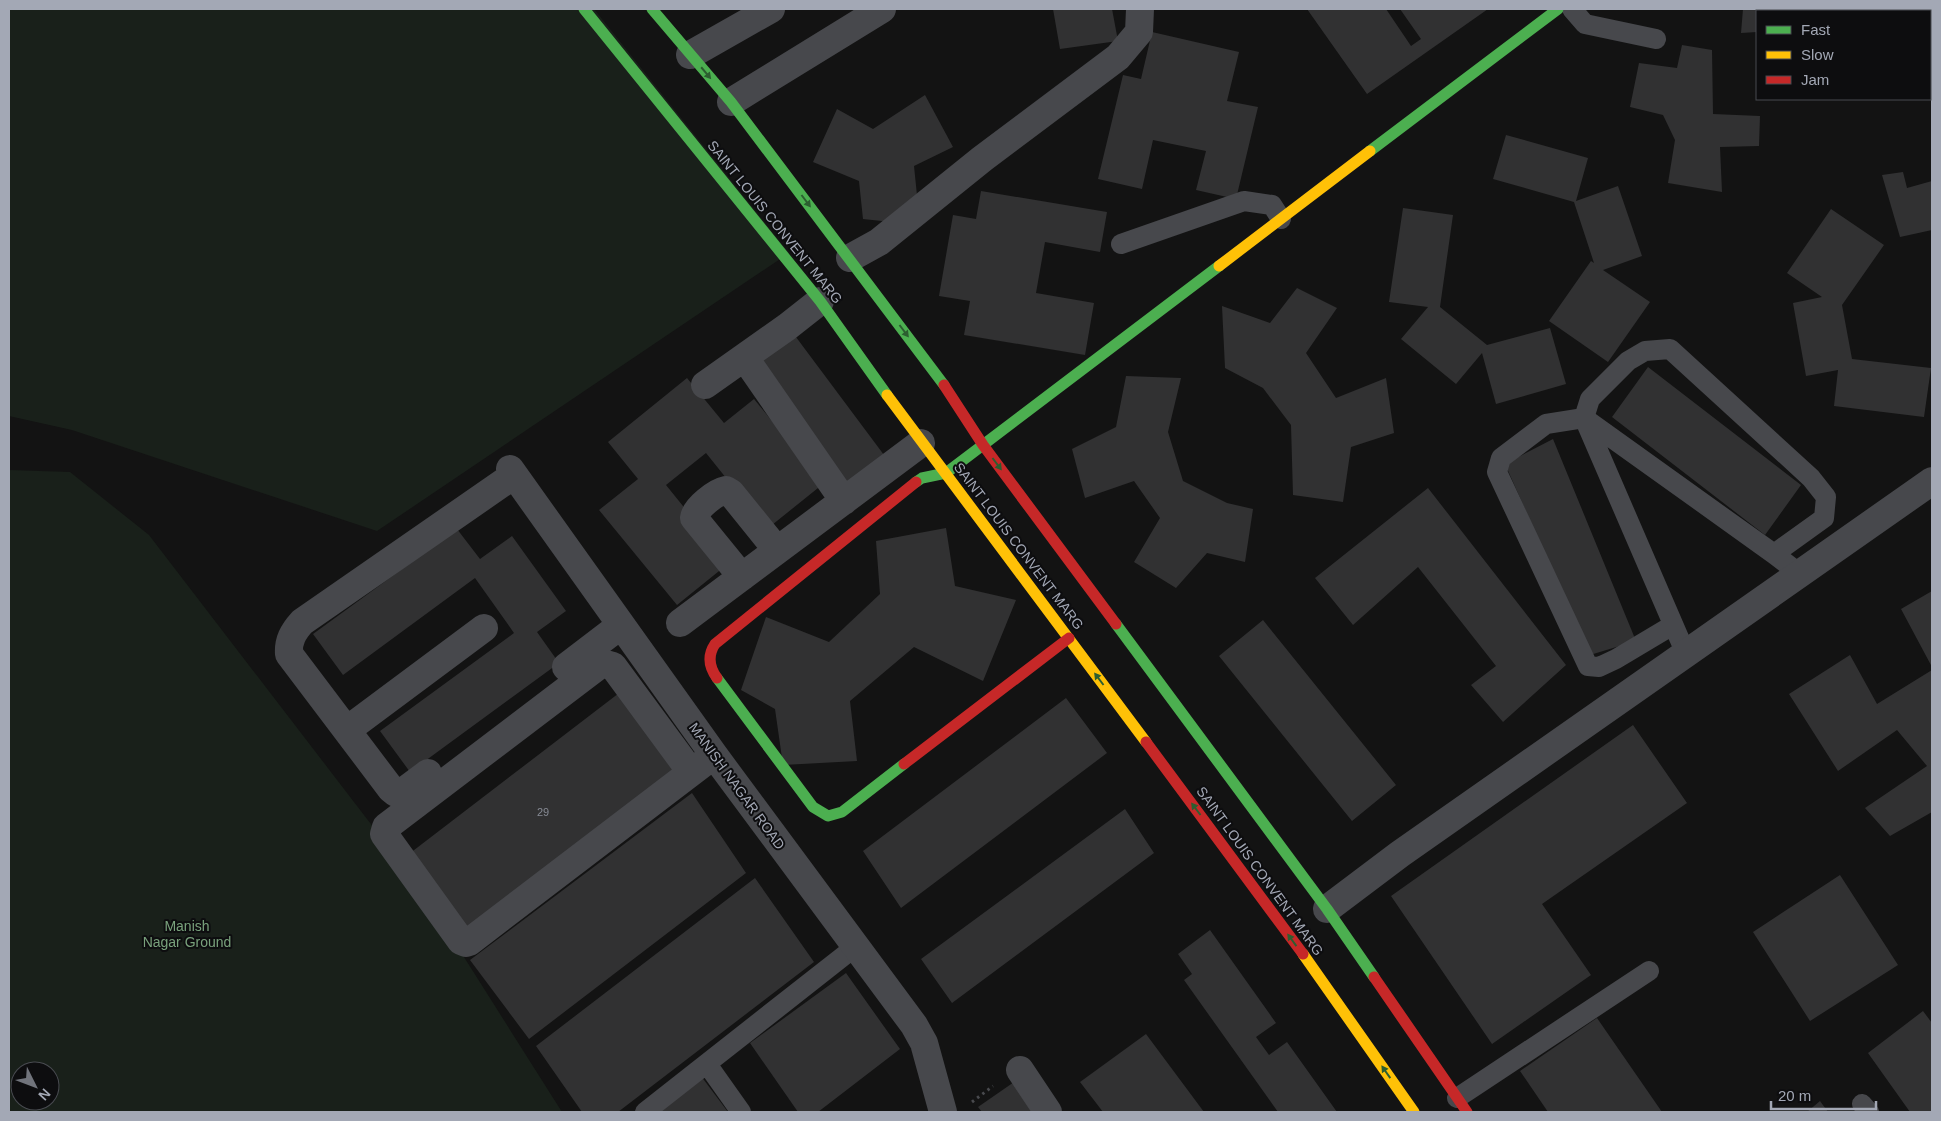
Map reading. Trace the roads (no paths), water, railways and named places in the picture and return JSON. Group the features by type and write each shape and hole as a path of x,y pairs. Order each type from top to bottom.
{"main road":[{"name":"SAINT LOUIS CONVENT MARG","path":"584,9 820,301 921,443 1069,638 1290,936 1414,1112"},
{"path":"652,9 731,102 949,391 983,445 1327,908 1462,1105"},
{"path":"1069,638 842,812 828,816 813,807 713,672 709,656 711,649 722,638 922,478 946,474 1558,9"}],"street":[{"path":"690,55 771,9"},
{"path":"731,102 882,9"},
{"path":"850,258 879,242 982,159 1118,57 1139,32 1140,9"},
{"path":"706,386 820,301"},
{"path":"745,358 844,500"},
{"path":"680,623 921,443"},
{"name":"MANISH NAGAR ROAD","path":"347,730 289,654 289,644 296,628 512,472 714,755 914,1025 924,1043 943,1112"},
{"path":"1327,908 1932,481"},
{"path":"742,577 694,518 696,510 720,492 726,490 732,493 778,550"},
{"path":"484,628 347,730 396,793 404,792 621,625"},
{"path":"691,772 613,666 602,663 386,827 384,834 463,943 466,943 714,755"},
{"path":"1020,1070 1048,1112"}],"lane":[{"path":"1572,9 1585,24 1656,39"},
{"path":"1122,244 1244,201 1272,205 1281,219"},
{"path":"1686,654 1584,418 1590,399 1628,361 1646,350 1670,350 1811,478 1826,497 1824,518 1774,554"},
{"path":"1673,625 1616,659 1599,667 1588,666 1497,472 1501,458 1546,424 1584,418 1800,574"},
{"path":"645,1112 855,947"},
{"path":"1462,1105 1649,971"},
{"path":"707,1064 741,1112"}],"park label":[{"name":"Manish Nagar Ground","path":"187,934"}]}
